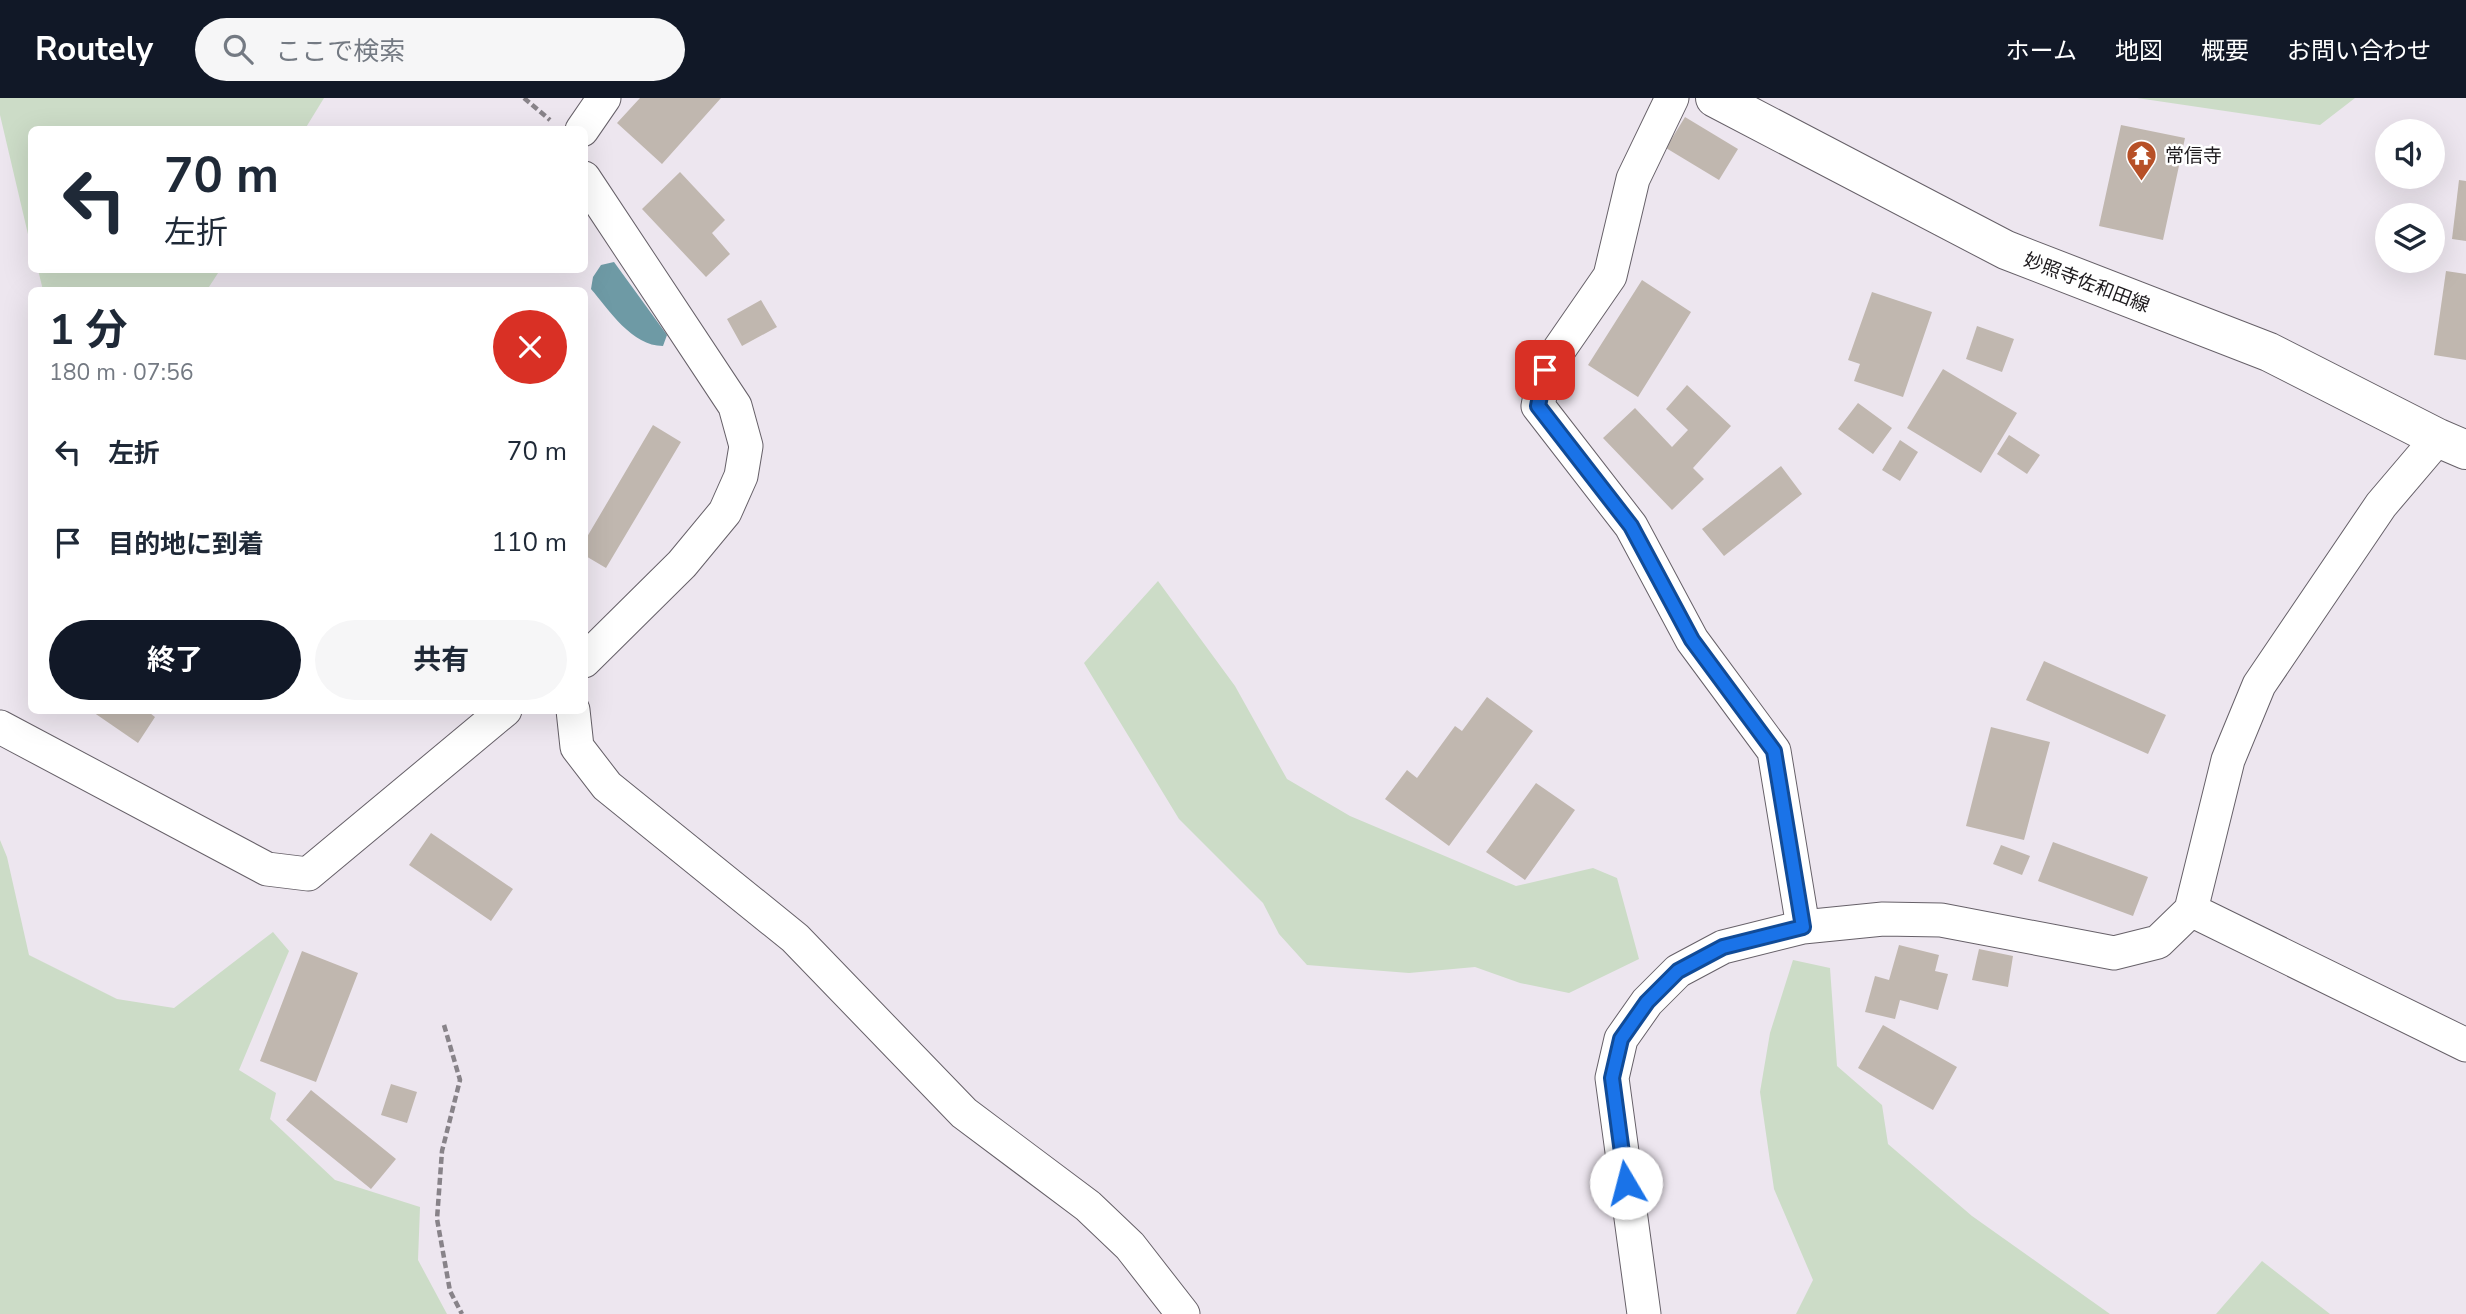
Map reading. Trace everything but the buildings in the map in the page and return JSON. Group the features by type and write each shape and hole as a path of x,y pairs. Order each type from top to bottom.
{"main road":[{"name":"妙照寺佐和田線","path":"1715,98 2006,250 2269,352 2452,444"}],"street":[{"path":"567,126 604,98"},
{"path":"1672,98 1633,179 1610,275 1545,370 1538,406 1631,526 1692,640 1774,751 1803,927"},
{"path":"588,184 735,406 746,446 741,476 725,512 682,564 588,657"},
{"path":"1644,1314 1612,1078 1621,1039 1647,1002 1678,971 1723,947 1803,927 1883,919 1941,920 2114,953 2158,942 2190,910 2228,760 2259,685 2381,505 2452,444"},
{"path":"0,727 267,869 308,874 500,714"},
{"path":"573,714 577,747 607,786 795,939 964,1113 1088,1206 1130,1245 1183,1314"},
{"path":"2190,910 2466,1045"}],"path":[{"path":"524,98 567,126"},
{"path":"444,1025 460,1080 442,1151 437,1219 450,1291 462,1314"}],"green space":[{"path":"0,98 324,98 307,126 28,126 28,234 0,115"},
{"path":"2137,98 2355,98 2320,125"},
{"path":"39,273 218,273 209,287 42,287"},
{"path":"1158,581 1235,686 1287,779 1350,816 1516,886 1593,868 1617,878 1639,959 1569,993 1520,983 1475,967 1409,973 1307,965 1279,934 1263,903 1179,819 1084,663"},
{"path":"0,840 7,857 29,955 117,999 174,1008 273,932 289,951 239,1070 276,1093 270,1119 335,1180 420,1207 418,1260 447,1314 0,1314"},
{"path":"1793,960 1830,968 1837,1066 1882,1105 1888,1144 1972,1216 2110,1314 1796,1314 1813,1280 1774,1189 1760,1092 1770,1033"},
{"path":"2262,1261 2330,1314 2216,1314"}],"water":[{"path":"614,262 667,335 663,346 641,340 631,334 591,289 593,277 601,265"}],"place":[{"name":"常信寺","path":"2142,182"}],"route":[{"path":"1545,370 1538,406 1631,526 1692,640 1774,751 1803,927 1723,947 1678,971 1647,1002 1621,1039 1612,1078 1626,1183"}]}
